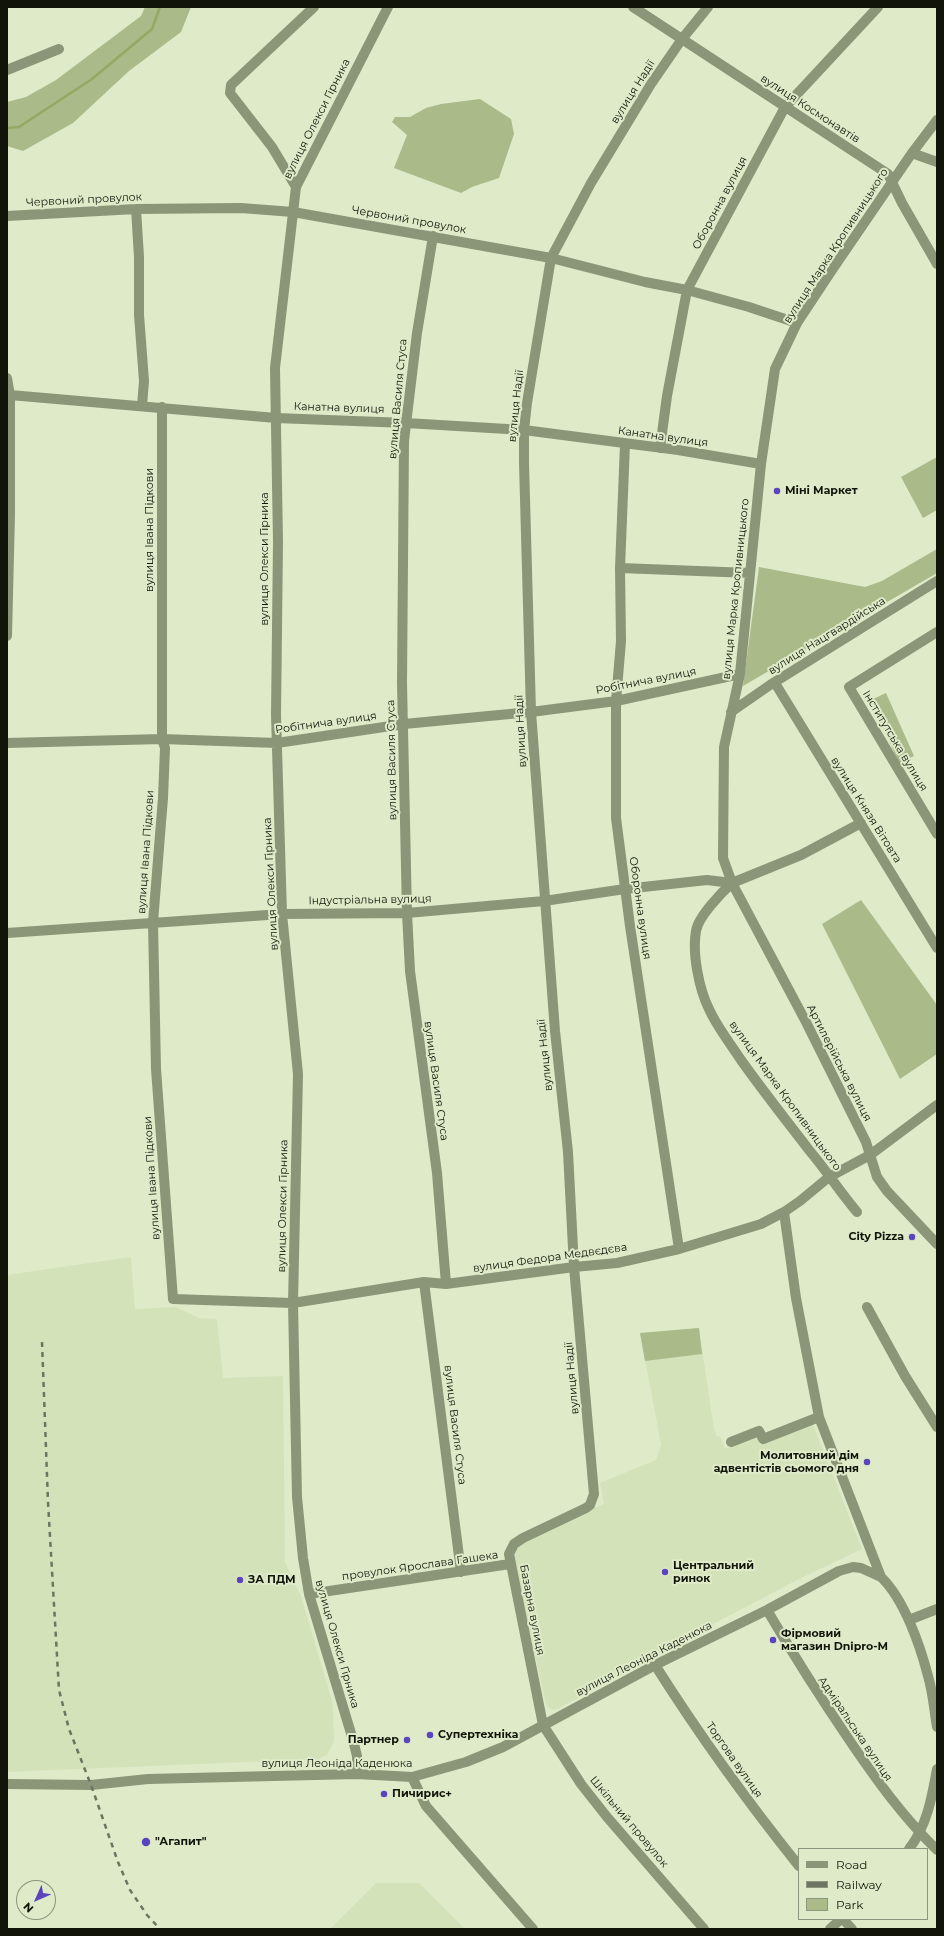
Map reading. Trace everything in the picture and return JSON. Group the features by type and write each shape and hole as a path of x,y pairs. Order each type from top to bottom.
{"street":[{"path":"296,187 272,147 230,93 231,85 314,7"},
{"name":"вулиця Олекси Гірника","path":"357,1774 353,1740 309,1594 302,1558 297,1497 293,1303 298,1074 282,914 277,743 275,368 296,187 388,7"},
{"name":"вулиця Космонавтів","path":"633,7 888,174 937,264"},
{"name":"вулиця Надії","path":"593,1500 574,1267 568,1152 555,1031 544,901 532,712 524,430 551,258 591,183 651,84 682,39 708,7"},
{"name":"Оборонна вулиця","path":"660,448 667,396 687,290 785,107 878,7"},
{"path":"7,70 60,49"},
{"name":"вулиця Марка Кропивницького","path":"857,1212 836,1188 778,1111 722,1032 708,1008 698,971 695,952 696,930 720,894 732,883 723,858 724,747 740,674 761,464 775,369 797,323 912,153 937,120"},
{"path":"912,153 937,162"},
{"name":"Червоний провулок","path":"7,216 136,209 241,208 293,212 551,258 645,282 687,290 749,307 797,323"},
{"path":"136,209 139,257 139,315 144,381 142,406"},
{"name":"вулиця Василя Стуса","path":"433,236 416,332 404,441 404,724 407,913 410,971 437,1173 446,1284"},
{"path":"7,378 10,395 10,514 7,636"},
{"name":"Канатна вулиця","path":"10,395 276,418 406,423 524,430 660,448 761,464"},
{"name":"вулиця Івана Підкови","path":"162,407 162,739 165,748 163,798 153,922 156,1069 173,1299"},
{"name":"Оборонна вулиця","path":"625,444 620,568 621,641 616,701 616,818 625,889 679,1249"},
{"path":"620,568 750,573"},
{"name":"вулиця Нацгвардійська","path":"731,712 937,581"},
{"name":"Інститутська вулиця","path":"937,632 849,687 937,834"},
{"name":"Робітнича вулиця","path":"7,743 162,739 277,743 404,724 532,712 616,701 740,674"},
{"name":"вулиця Князя Вітовта","path":"775,683 937,948"},
{"path":"732,883 801,855 860,823"},
{"name":"Індустріальна вулиця","path":"7,933 282,914 407,913 544,901 625,889 707,880 732,883"},
{"name":"Артилерійська вулиця","path":"732,883 806,1022 870,1155 877,1177 887,1191 937,1244"},
{"name":"вулиця Федора Медвєдєва","path":"173,1299 293,1303 424,1282 446,1284 574,1267 617,1263 679,1249 761,1224 784,1212 829,1177 870,1155 937,1105"},
{"path":"784,1212 797,1305 819,1417 881,1577 891,1588 909,1620 928,1676 937,1727"},
{"name":"вулиця Василя Стуса","path":"424,1282 462,1572"},
{"path":"867,1307 905,1376 937,1427"},
{"path":"731,1442 759,1431 763,1439 819,1417"},
{"name":"Базарна вулиця","path":"543,1725 509,1554 514,1544 557,1521 578,1513 590,1505 593,1500"},
{"name":"провулок Ярослава Гашека","path":"309,1594 510,1564"},
{"name":"вулиця Леоніда Каденюка","path":"7,1784 91,1785 148,1779 357,1774 412,1777 466,1762 503,1747 655,1665 767,1610 846,1568 860,1568 881,1577"},
{"path":"909,1620 937,1609"},
{"name":"Адміральська вулиця","path":"767,1610 808,1681 882,1790 919,1833 937,1850"},
{"name":"Торгова вулиця","path":"655,1665 740,1792 798,1865"},
{"name":"Шкільний провулок","path":"543,1725 581,1784 602,1812 704,1929"},
{"path":"910,1848 919,1833 931,1804 937,1769"},
{"path":"412,1777 426,1806 533,1929"},
{"path":"830,1929 841,1920"},
{"path":"843,1920 852,1929"}],"shaded area":[{"path":"131,1257 135,1309 176,1307 199,1318 217,1319 223,1378 283,1376 285,1562 301,1596 333,1704 334,1741 327,1755 318,1759 7,1772 7,1275"},
{"name":"Центральний ринок","path":"699,1328 714,1429 717,1437 720,1436 725,1449 755,1436 760,1445 812,1422 862,1549 799,1579 664,1650 665,1653 557,1709 552,1710 546,1704 512,1555 515,1547 563,1520 604,1504 600,1483 656,1460 661,1444 640,1333"},
{"path":"376,1883 419,1883 465,1929 330,1929"}],"green space":[{"path":"145,7 191,7 181,32 129,71 73,123 23,151 7,146 7,102 26,97 56,80 141,16"},
{"path":"480,99 511,119 514,134 499,178 472,187 461,193 394,168 407,135 392,122 395,117 410,117 426,108 441,104"},
{"path":"937,457 937,510 923,518 901,477"},
{"path":"937,549 937,573 743,686 759,567 865,587 882,581"},
{"path":"886,693 914,756 899,763 871,700"},
{"path":"861,900 937,1005 937,1054 900,1079 822,924"},
{"path":"699,1328 702,1354 645,1361 640,1333"}],"waterway":[{"path":"7,128 19,127 92,79 152,29 160,7"}],"railway":[{"path":"42,1342 48,1502 59,1690 69,1729 91,1785 118,1862 130,1890 147,1915 160,1929"}],"place":[{"name":"Міні Маркет","path":"777,491"},
{"name":"City Pizza","path":"912,1237"},
{"name":"Молитовний дім адвентістів сьомого дня","path":"867,1462"},
{"name":"Центральний ринок","path":"665,1572"},
{"name":"ЗА ПДМ","path":"240,1580"},
{"name":"Фірмовий магазин Dnipro-M","path":"773,1640"},
{"name":"Супертехніка","path":"430,1735"},
{"name":"Партнер","path":"407,1740"},
{"name":"Пичирис+","path":"384,1794"},
{"name":"\"Агапит\"","path":"146,1842"}]}
